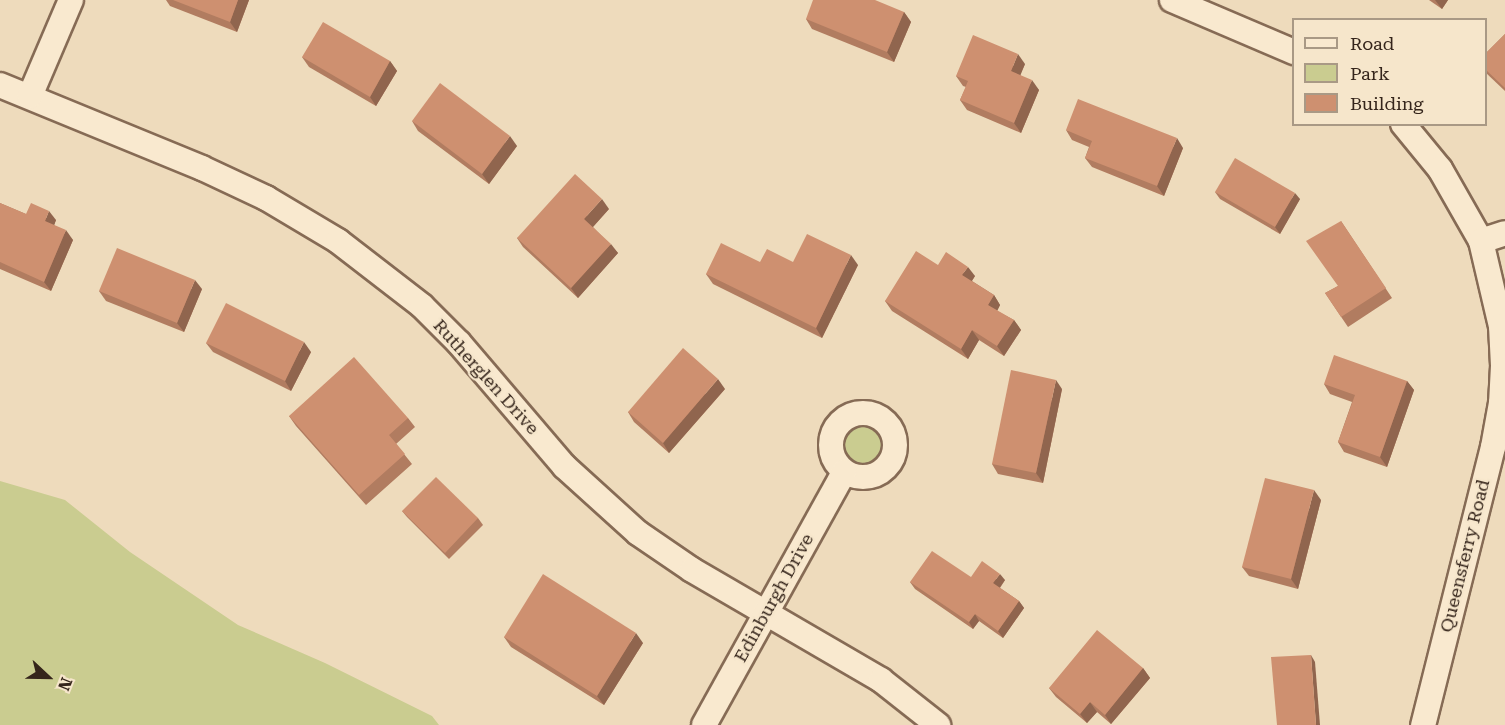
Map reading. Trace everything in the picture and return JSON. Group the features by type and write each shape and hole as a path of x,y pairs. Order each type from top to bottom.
{"street":[{"path":"30,96 71,0"},
{"path":"1172,0 1292,52"},
{"name":"Rutherglen Drive","path":"0,85 202,168 266,198 338,241 422,306 459,343 564,466 617,516 692,570 768,612 881,680 938,725"},
{"name":"Queensferry Road","path":"1405,126 1440,169 1481,242 1501,326 1503,366 1501,402 1423,725"},
{"path":"1481,242 1505,233"},
{"name":"Edinburgh Drive","path":"704,725 844,472"}],"green space":[{"path":"863,427 876,432 881,445 876,458 863,463 850,458 845,445 850,432"},
{"path":"0,481 65,500 130,552 238,625 325,663 432,716 439,725 0,725"}],"building":[{"path":"173,0 238,0 230,22"},
{"path":"813,0 875,0 904,12 887,52 806,19"},
{"path":"323,22 390,61 370,97 302,57"},
{"path":"1505,34 1505,88 1487,71 1487,52"},
{"path":"973,35 1018,54 1011,71 1032,80 1014,123 960,100 968,81 956,76"},
{"path":"440,83 510,136 482,174 412,121"},
{"path":"1078,99 1177,138 1157,186 1085,158 1092,141 1066,130"},
{"path":"1235,158 1295,193 1275,227 1215,192"},
{"path":"575,174 602,199 584,219 611,244 571,288 517,238"},
{"path":"0,203 26,214 31,203 49,211 45,221 66,230 44,282 0,262"},
{"path":"1341,221 1386,288 1341,317 1325,293 1338,286 1306,241"},
{"path":"807,234 851,255 816,328 706,274 721,243 760,262 767,249 793,262"},
{"path":"117,248 195,280 177,323 99,291"},
{"path":"916,251 938,265 946,252 968,267 962,275 994,295 988,305 1014,320 997,346 972,330 961,349 885,301"},
{"path":"226,303 304,342 285,381 206,343"},
{"path":"683,348 718,379 663,443 628,412"},
{"path":"1334,355 1407,381 1380,457 1338,442 1355,395 1324,384"},
{"path":"354,357 408,418 389,435 405,454 359,495 289,416"},
{"path":"1011,370 1056,380 1036,473 992,464"},
{"path":"436,477 478,518 445,553 402,511"},
{"path":"1265,478 1314,490 1291,579 1242,567"},
{"path":"932,551 971,577 982,561 1000,574 993,583 1019,601 998,631 975,614 969,622 910,582"},
{"path":"543,574 636,633 597,696 504,637"},
{"path":"1097,630 1143,668 1105,715 1090,702 1080,714 1049,688"},
{"path":"1311,655 1316,725 1277,725 1271,657"}]}
